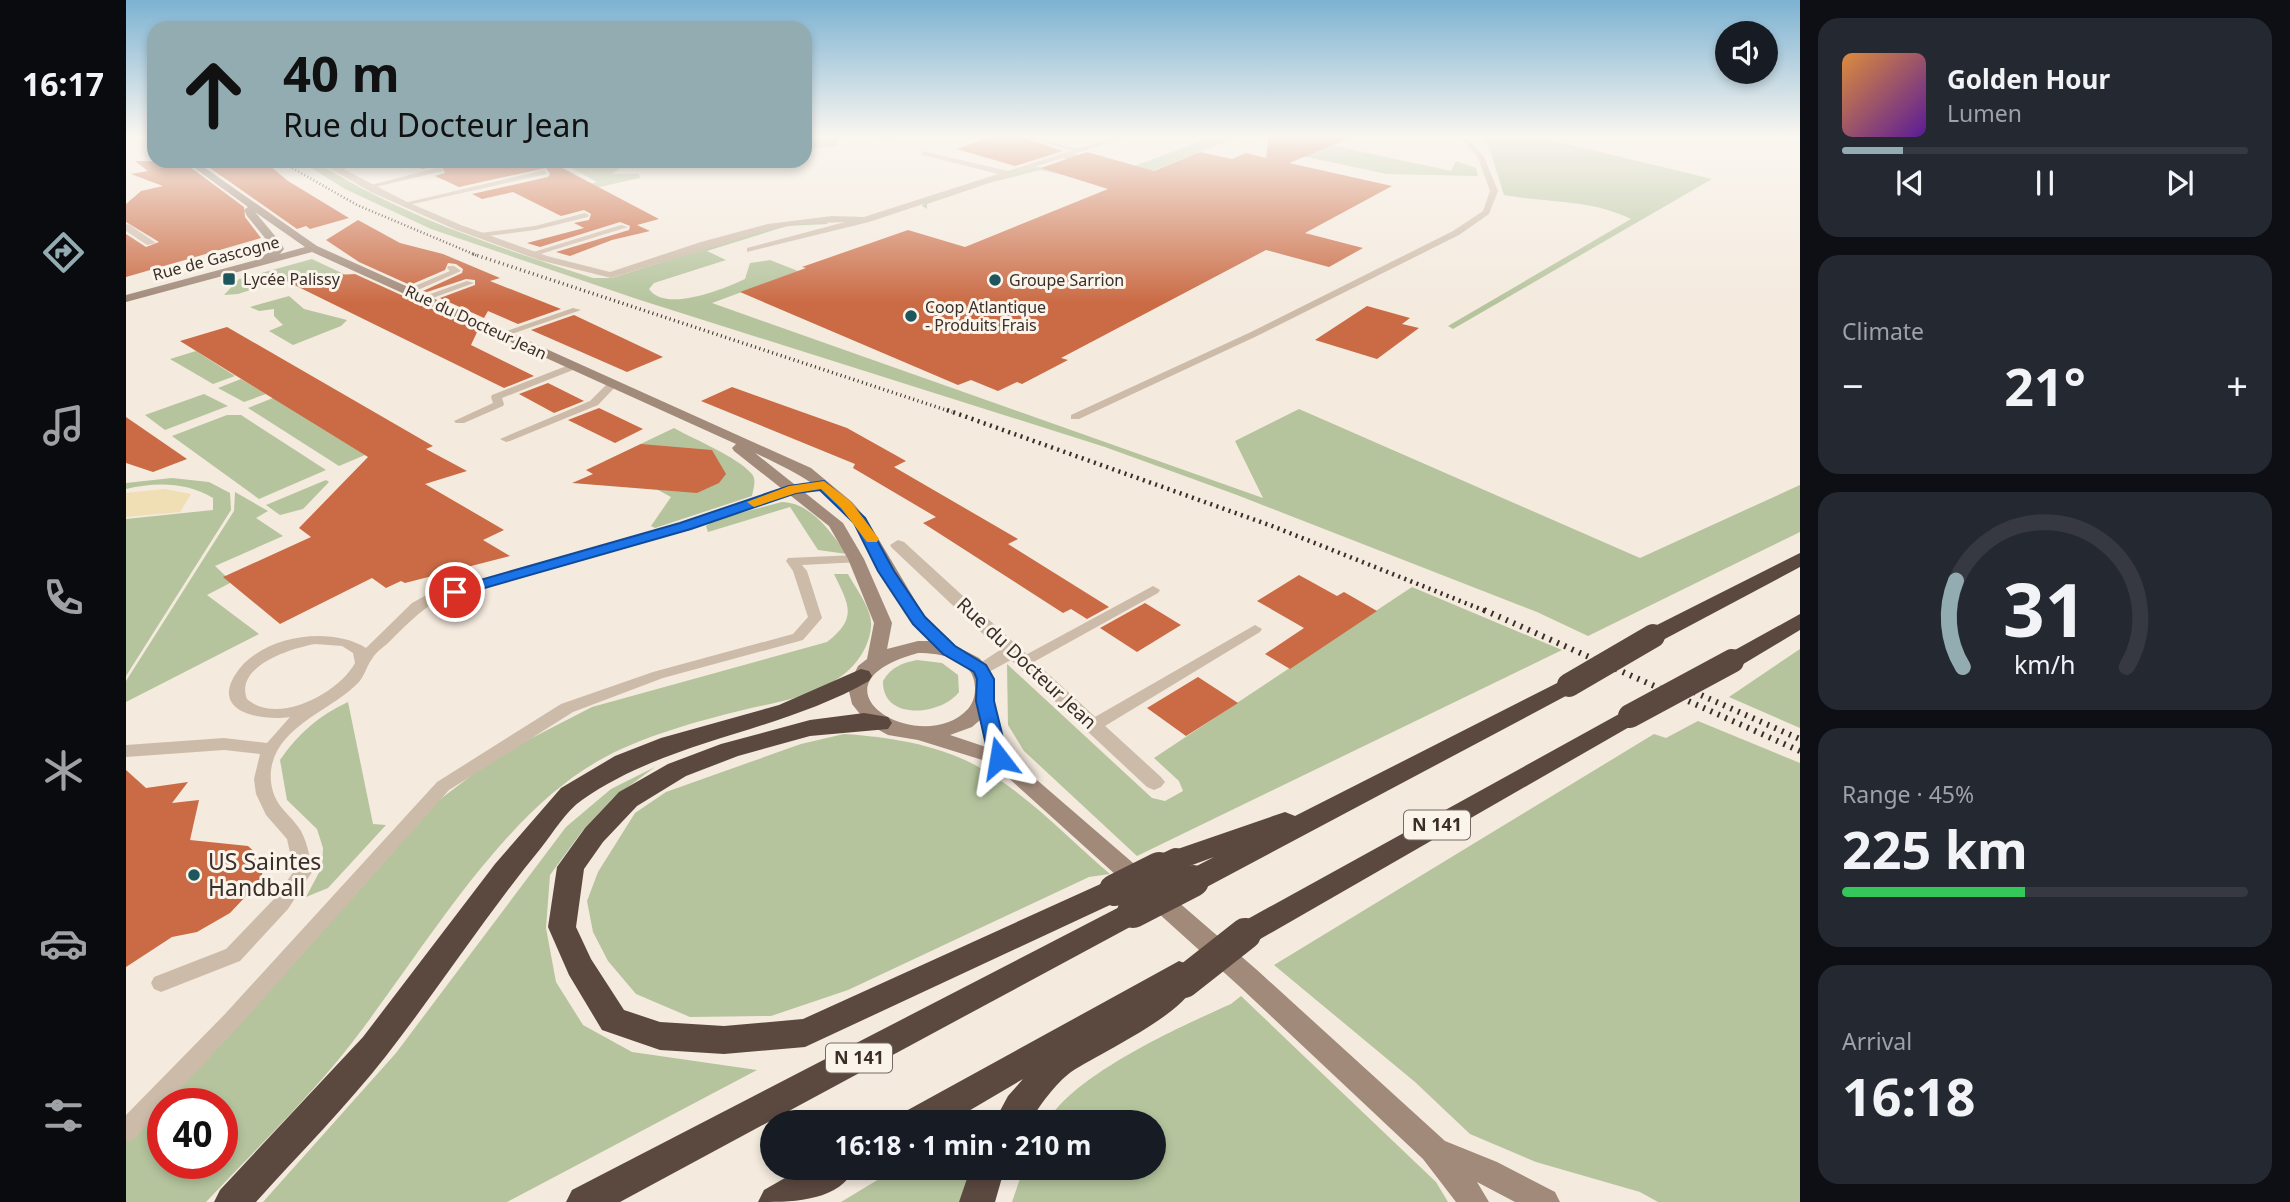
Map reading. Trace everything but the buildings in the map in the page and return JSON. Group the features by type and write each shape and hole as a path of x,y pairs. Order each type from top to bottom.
{"highway":[{"name":"N 141","path":"584,1202 1124,901 1185,870 1360,796 1800,559"},
{"name":"N 141","path":"1181,978 1245,934 1630,716 1732,662 1800,621"},
{"path":"232,1202 374,1047 505,872 570,795 624,762 670,744 787,711 827,695 869,668"},
{"path":"880,723 864,720 810,727 730,750 677,770 628,799 594,835 571,867 562,927 579,966 613,1020 660,1036 724,1040 805,1033 1124,901"},
{"path":"940,1110 1181,978"},
{"path":"1018,1110 1057,1065 1143,1013 1181,978"},
{"path":"776,1202 815,1180"},
{"path":"977,1202 984,1180"}],"street":[{"name":"Rue du Docteur Jean","path":"230,191 313,248 786,461 824,485 860,521 901,595 919,621 949,650"},
{"path":"751,250 865,220 952,191"},
{"path":"381,192 404,204 531,254 593,273 611,275 780,222 845,218 865,220"},
{"name":"Rue du Docteur Jean","path":"245,202 254,220 275,240 279,249 263,262"},
{"path":"126,227 151,243"},
{"name":"Rue de Gascogne","path":"126,299 313,248"},
{"name":"Rue du Docteur Jean","path":"714,430 835,523 856,559 883,623 869,668"},
{"name":"Rue du Docteur Jean","path":"898,545 1020,655 1154,782"},
{"path":"999,758 985,701 986,679 980,669 949,650 911,648 869,668 857,686 861,706 880,723 956,742 999,758 1248,978 1434,1150 1474,1202"},
{"path":"980,669 1020,655"},
{"path":"919,733 953,727 978,711 985,701"},
{"path":"1434,1150 1487,1172 1545,1202"}],"lane":[{"path":"381,192 385,191"},
{"path":"404,204 460,191"},
{"path":"1075,417 1254,334 1456,233 1486,212 1494,191"},
{"path":"480,235 535,228 585,215"},
{"path":"531,254 624,227"},
{"path":"505,244 550,230"},
{"path":"408,291 457,271 451,268"},
{"path":"424,298 470,283"},
{"path":"503,334 576,310"},
{"path":"460,421 499,404 496,397 574,366"},
{"path":"506,439 594,403 613,384"},
{"path":"161,983 233,955 281,904 303,872 296,836 272,810 260,777 271,749 287,725 351,684 360,671 363,659 417,606 435,597 686,526 794,489 824,485"},
{"path":"126,1131 205,1050 443,786 567,708 657,675 798,637 814,618 800,571 793,561 856,559"},
{"path":"1020,655 1153,590"},
{"path":"1094,725 1255,629"},
{"path":"314,706 282,714 254,712 242,706 235,696 236,684 258,660 275,650 305,641 333,639 348,643 359,650 363,659"},
{"path":"126,751 224,744 271,749"}],"green space":[{"path":"350,191 367,191 450,229 593,278 612,278 778,225 826,222 828,224 787,226 707,251 726,260 654,283 649,289 657,296 668,299 695,297 745,279 750,263 770,260 798,271 712,303 1263,498 1235,441 1299,409 1640,558 1800,485 1800,532 1588,636 1537,612 1237,495 1105,447 640,300 431,229"},
{"path":"965,191 927,204 927,209 922,206 926,202"},
{"path":"1503,191 1691,191 1453,329 1448,326 1631,219 1585,205 1504,195"},
{"path":"312,259 348,276 284,279 238,294 224,295 239,279"},
{"path":"289,296 304,309 347,320 341,326 293,345 269,331 283,325 274,316 274,309 259,311 250,307"},
{"path":"196,351 235,376 213,384 170,359"},
{"path":"241,379 266,394 244,402 218,388"},
{"path":"204,394 228,406 165,430 145,415"},
{"path":"273,398 365,455 339,466 248,408"},
{"path":"227,415 241,415 326,470 259,499 172,436"},
{"path":"674,428 745,467 754,479 752,496 655,528 651,526 671,497 605,461"},
{"path":"172,478 209,482 230,493 231,510 126,676 126,519 213,510 213,498 182,486 148,485 126,489 126,483"},
{"path":"326,480 329,482 303,509 280,515 266,505"},
{"path":"235,492 268,511 256,518 283,536 215,566 232,582 207,595 259,634 126,702 126,681 234,511"},
{"path":"782,502 802,507 811,513 827,528 847,554 818,550 790,507 708,532 706,526 717,519"},
{"path":"834,574 848,574 867,607 871,627 867,644 848,671 824,687 801,696 688,725 632,744 598,761 561,786 526,818 492,855 343,1054 238,1169 238,1088 177,1088 430,807 497,756 592,707 827,642 843,626 848,611 844,594"},
{"path":"1412,587 1562,650 1137,856 1024,751 1008,725 1007,664 1152,798 1165,801 1183,791 1179,781 1154,758"},
{"path":"1800,649 1800,728 1729,697"},
{"path":"917,660 942,663 958,675 959,692 940,706 927,709 902,709 892,703 885,694 883,681 897,666"},
{"path":"348,702 373,824 386,825 328,888 306,897 322,867 323,848 317,829 287,800 280,760 310,726"},
{"path":"1698,721 1800,763 1800,1202 1658,1202 1640,1192 1536,1162 1470,1134 1415,1082 1274,965 1654,734 1666,738"},
{"path":"844,734 911,743 944,752 975,765 1028,801 1110,874 1089,877 848,990 771,1016 690,1017 636,994 608,961 593,932 587,901 598,872 635,813 666,792 801,744"},
{"path":"655,767 613,798 583,830 550,875 546,928 556,982 583,1025 632,1052 757,1070 507,1202 263,1202 396,1053 566,827 611,789"},
{"path":"1241,996 1436,1182 1448,1202 1012,1202 1020,1180 1166,1180 1166,1110 1056,1110 1080,1087 1130,1054 1231,1004"},
{"path":"147,1120 147,1179 228,1179 206,1202 126,1202 126,1141"},
{"path":"877,1180 975,1180 969,1202 841,1202"}],"sand":[{"path":"164,489 191,494 180,512 126,517 126,493"}],"railway":[{"path":"333,191 357,205 474,254"},
{"path":"474,254 952,412"},
{"path":"474,254 478,256"},
{"path":"947,410 1272,526 1488,612"},
{"path":"1484,610 1800,751"},
{"path":"1694,692 1800,739"}],"slow traffic":[{"path":"754,502 794,489 824,485 846,505 872,539"}],"place":[{"name":"Lycée Palissy","path":"229,279"},
{"name":"Groupe Sarrion","path":"995,280"},
{"name":"Coop Atlantique - Produits Frais","path":"911,316"},
{"name":"US Saintes Handball","path":"194,875"}],"route":[{"path":"455,592 686,526 794,489 824,485 860,521 874,543 886,571 919,621 949,650 961,654 980,669 986,679 985,701 999,758"}]}
